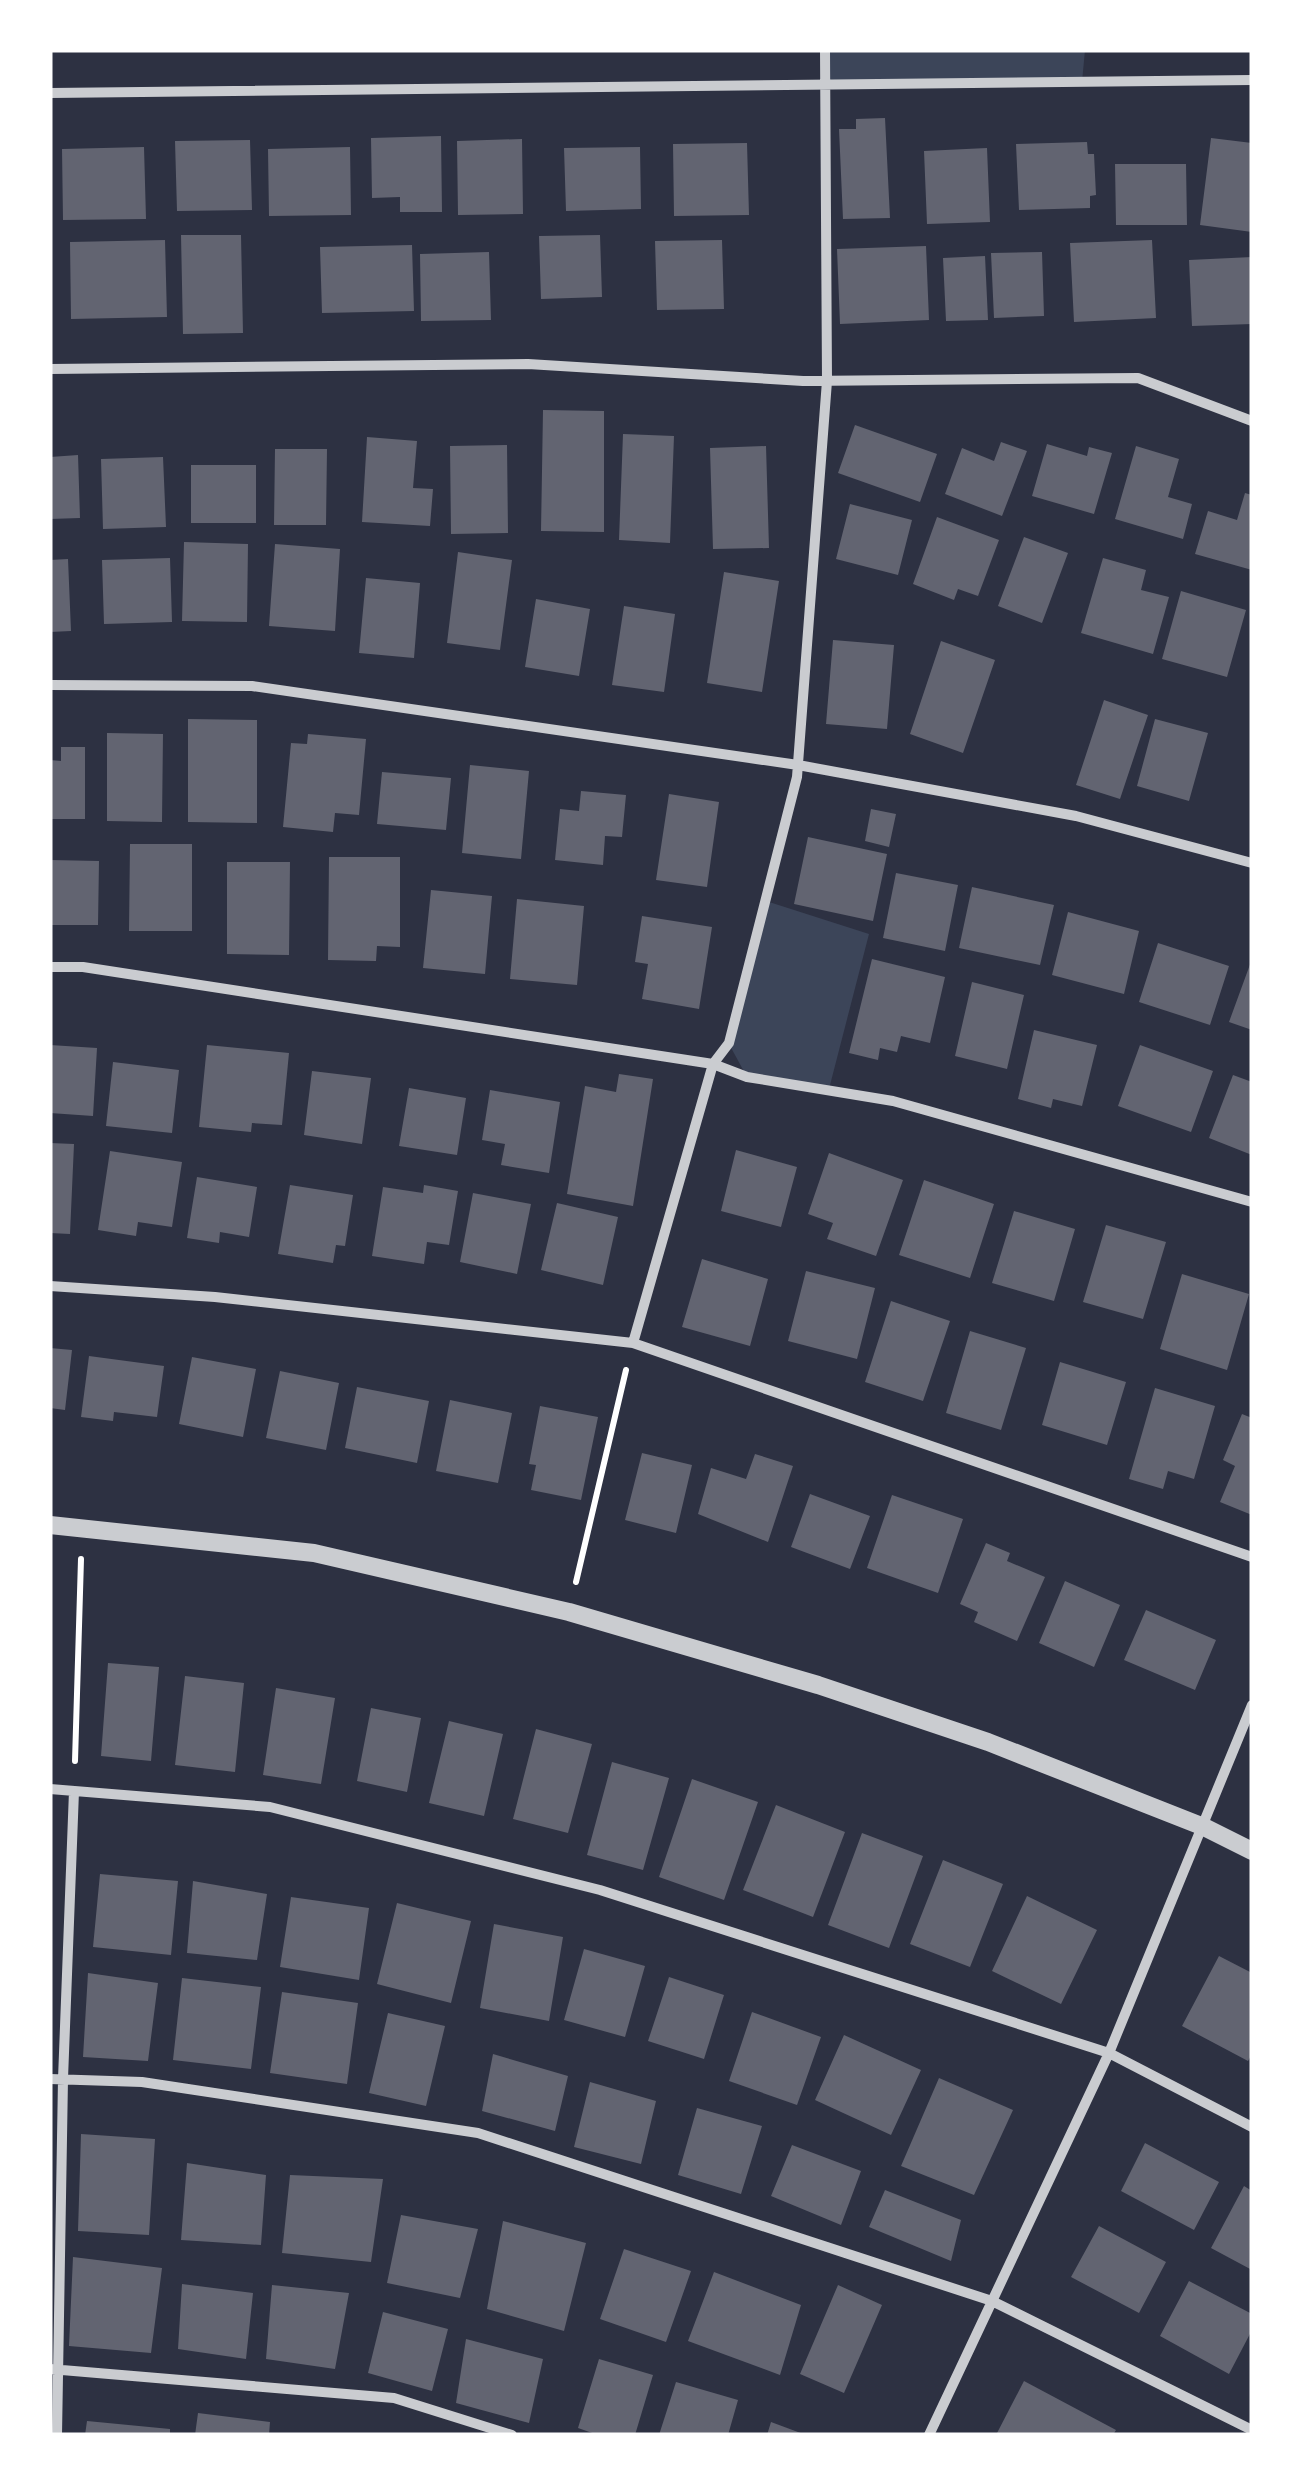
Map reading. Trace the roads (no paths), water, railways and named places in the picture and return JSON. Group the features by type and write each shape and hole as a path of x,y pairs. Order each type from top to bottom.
{"street":[{"path":"633,1343 713,1064 730,1044 798,765 827,380 825,50"},
{"path":"50,92 1252,80"},
{"path":"50,369 528,364 827,380 1138,378 1252,421"},
{"path":"50,686 252,686 798,765 1076,816 1252,862"},
{"path":"50,967 82,967 713,1064 748,1077 893,1101 1252,1202"},
{"path":"50,1286 215,1297 633,1343 1252,1557"},
{"path":"50,1525 314,1553 569,1612 818,1685 969,1736 1204,1827 1252,1852"},
{"path":"929,2435 1109,2053 1252,1706"},
{"path":"50,1789 270,1807 600,1890 1109,2053 1252,2127"},
{"path":"57,2435 56,2079 74,1791"},
{"path":"56,2079 142,2082 478,2133 992,2300 1252,2430"},
{"path":"54,2369 394,2398 512,2435"}]}
